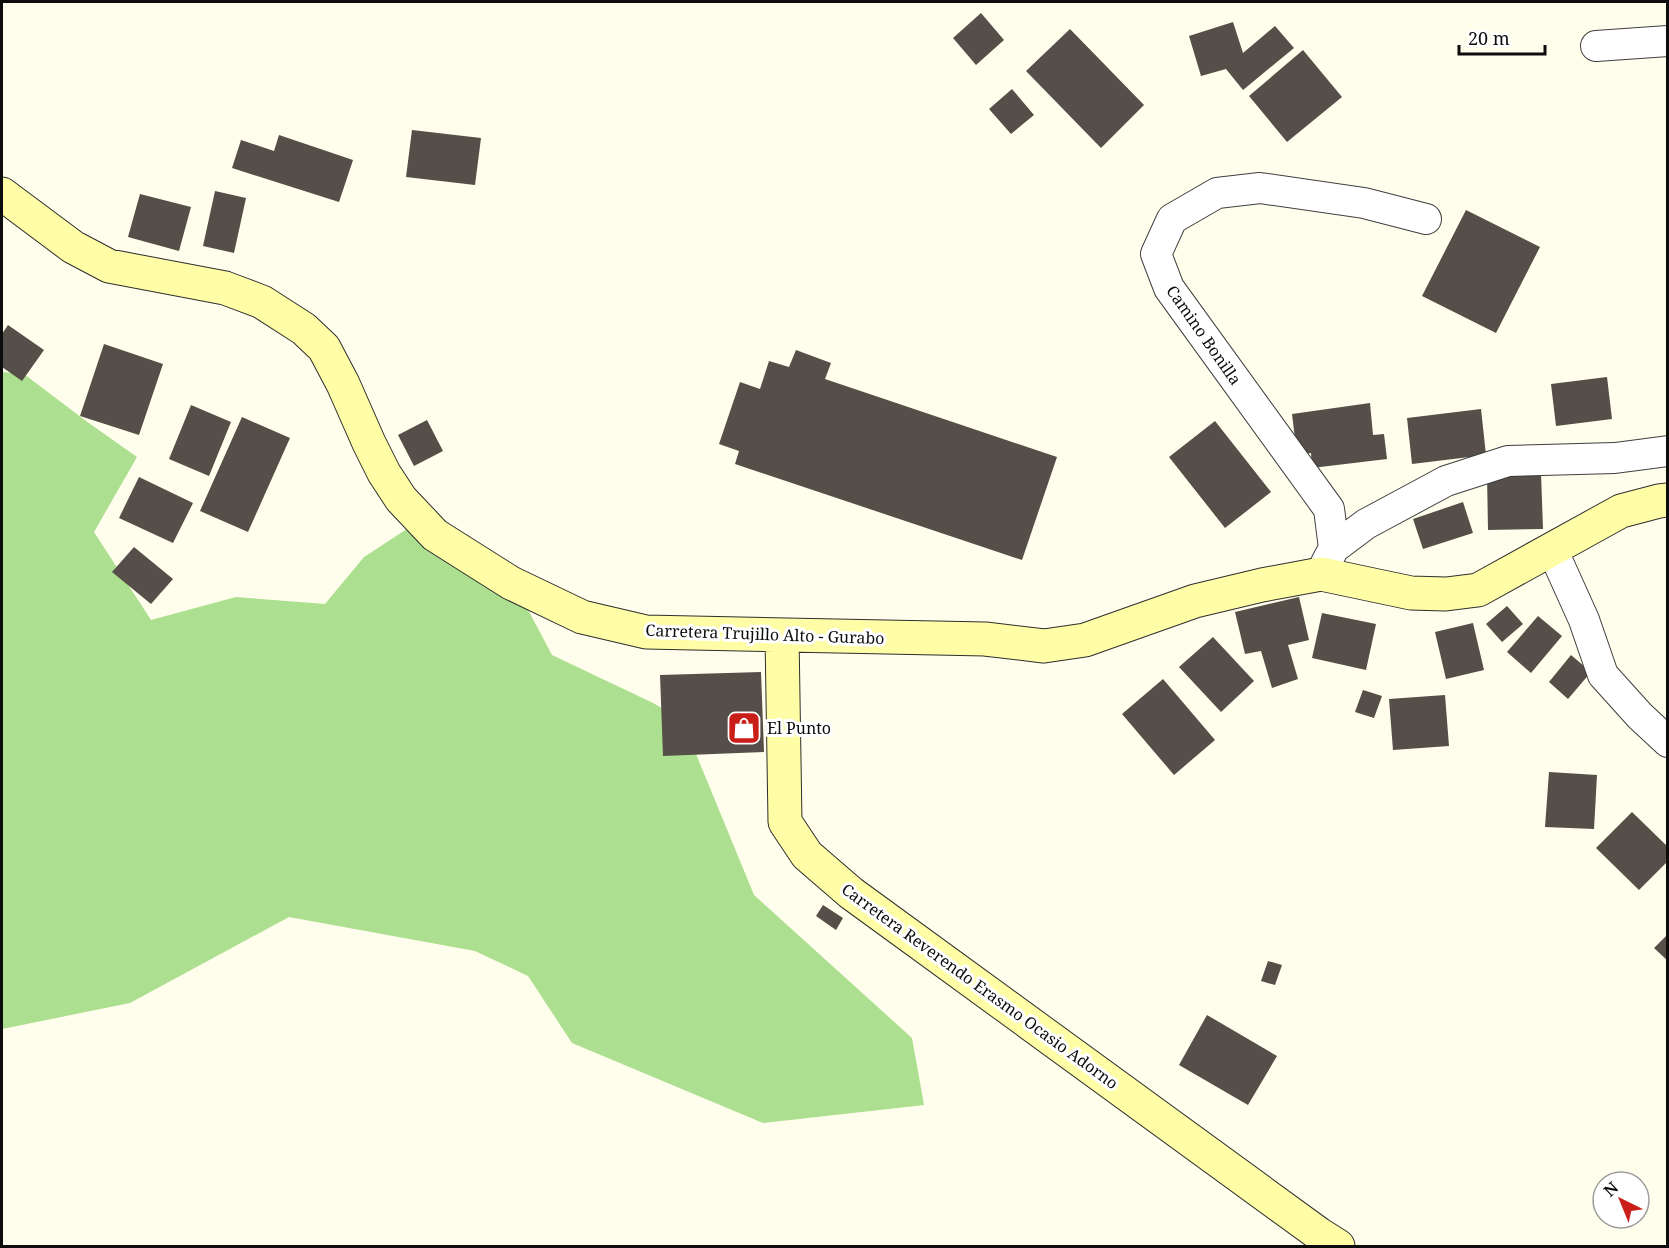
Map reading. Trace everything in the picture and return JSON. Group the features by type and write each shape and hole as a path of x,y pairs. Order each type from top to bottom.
{"main road":[{"name":"Carretera Trujillo Alto - Gurabo","path":"2,194 73,247 109,266 225,288 262,302 304,329 324,348 374,453 401,499 435,536 511,583 582,617 646,632 985,639 1044,646 1085,640 1194,601 1262,585 1327,561 1411,593 1446,594 1478,590 1621,511 1668,500"},
{"name":"Carretera Reverendo Erasmo Ocasio Adorno","path":"782,635 785,822 807,855 851,893 1338,1246"}],"street":[{"path":"1596,46 1668,41"},
{"name":"Camino Bonilla","path":"1327,561 1329,509 1169,288 1156,254 1172,219 1217,193 1260,188 1364,203 1426,219"},
{"path":"1327,561 1366,524 1446,480 1508,461 1615,458 1668,451"},
{"path":"1552,549 1584,620 1603,675 1640,716 1668,742"}],"green space":[{"path":"2,372 24,374 137,457 94,532 151,620 236,597 325,604 364,557 410,527 526,606 552,655 653,703 682,720 754,895 912,1038 924,1105 763,1123 572,1043 528,976 475,951 289,917 130,1003 2,1029"}],"building":[{"path":"981,13 1004,40 976,65 953,38"},
{"path":"1233,22 1243,53 1275,26 1294,48 1243,90 1226,69 1201,76 1189,36"},
{"path":"1070,29 1144,105 1101,148 1026,71"},
{"path":"1303,50 1342,97 1287,142 1249,96"},
{"path":"1012,89 1034,115 1011,134 989,109"},
{"path":"412,130 481,138 475,185 406,177"},
{"path":"279,135 353,160 339,202 232,168 241,140 274,151"},
{"path":"215,191 246,198 234,253 203,246"},
{"path":"140,194 191,207 179,251 128,237"},
{"path":"1466,210 1540,247 1496,333 1422,296"},
{"path":"8,325 44,350 22,381 2,367 2,334"},
{"path":"104,344 163,364 139,435 80,416"},
{"path":"796,350 831,363 825,379 1057,457 1022,560 735,464 739,451 719,444 740,382 760,389 769,361 789,367"},
{"path":"1607,377 1612,419 1556,426 1551,384"},
{"path":"1370,403 1373,435 1384,434 1387,459 1312,468 1311,453 1297,455 1292,414"},
{"path":"191,405 231,422 209,476 169,459"},
{"path":"1481,409 1486,455 1412,464 1407,418"},
{"path":"242,417 290,438 248,532 200,511"},
{"path":"427,420 443,451 414,466 398,435"},
{"path":"1215,421 1271,492 1225,528 1169,457"},
{"path":"1541,473 1543,529 1488,530 1487,474"},
{"path":"139,477 193,503 173,543 119,518"},
{"path":"1463,502 1473,533 1423,549 1413,519"},
{"path":"134,547 173,579 151,604 112,572"},
{"path":"1299,597 1309,640 1288,645 1298,679 1272,688 1261,651 1245,654 1235,612"},
{"path":"1507,606 1523,624 1502,642 1486,624"},
{"path":"1322,613 1376,624 1366,670 1312,658"},
{"path":"1538,616 1562,636 1531,673 1507,652"},
{"path":"1473,623 1484,670 1446,679 1435,632"},
{"path":"1213,637 1254,681 1221,712 1179,667"},
{"path":"1571,655 1591,672 1568,699 1549,682"},
{"path":"761,672 764,752 663,756 660,675"},
{"path":"1163,679 1215,740 1174,775 1122,714"},
{"path":"1363,690 1382,696 1374,718 1355,712"},
{"path":"1445,695 1449,746 1393,750 1389,699"},
{"path":"1549,772 1597,775 1594,829 1545,827"},
{"path":"1632,812 1668,847 1668,861 1639,890 1596,848"},
{"path":"823,905 843,918 836,930 816,916"},
{"path":"1668,934 1668,961 1654,948"},
{"path":"1268,961 1282,965 1275,985 1261,981"},
{"path":"1207,1015 1277,1056 1248,1105 1179,1065"}],"place":[{"name":"El Punto","path":"744,728"}]}
